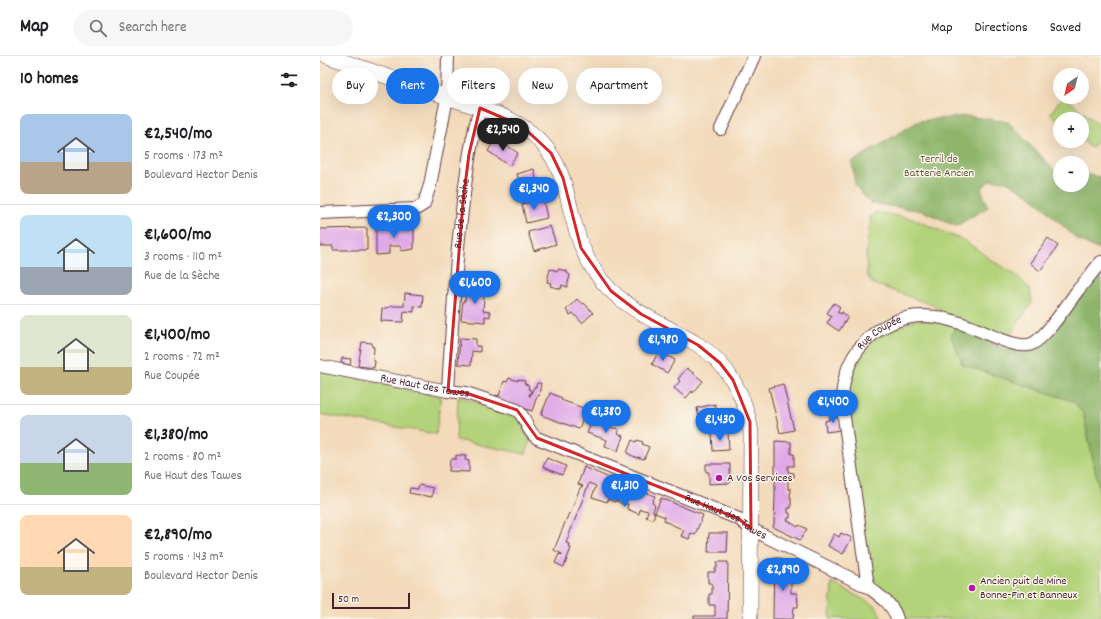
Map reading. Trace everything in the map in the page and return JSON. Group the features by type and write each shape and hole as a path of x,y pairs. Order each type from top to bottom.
{"street":[{"path":"320,213 416,209 424,204 430,185 447,98 327,56"},
{"path":"448,56 448,68"},
{"path":"721,129 754,56"},
{"path":"467,104 512,120 544,144 551,153 563,178 576,234 581,248 606,286 620,299 636,310 698,345 709,353 720,363 733,380 747,411 751,432 750,619"},
{"name":"Rue de la Sèche","path":"448,391 455,285 463,202 469,154 480,108"},
{"name":"Rue Coupée","path":"868,587 842,403 845,377 852,358 874,333 902,319 925,316 954,320 1007,342 1029,346 1040,339 1053,324 1101,262"},
{"name":"Rue Haut des Tawes","path":"320,366 448,391 466,393 517,410 522,414 530,431 537,438 739,519 751,529 868,587 884,599 893,609 897,619"}],"highlighted area":[{"path":"480,108 522,126 551,153 563,178 581,248 611,291 641,314 698,345 720,363 733,380 750,422 751,529 739,519 537,438 517,410 466,393 448,391 463,202 469,154"}],"green space":[{"path":"1057,104 1073,104 1083,112 1053,112 1053,117 1050,114"},
{"name":"Terril de Batterie Ancien","path":"967,116 1008,122 1053,169 1053,192 1089,192 1089,175 1101,177 1101,243 1097,249 1077,239 1031,196 1007,181 990,180 981,189 988,207 956,226 923,211 870,203 855,185 852,162 919,121"},
{"path":"1089,117 1101,127 1101,135 1091,148 1089,146"},
{"path":"875,212 913,219 965,241 991,260 1015,274 1030,290 1032,303 1007,339 940,314 932,305 872,283 867,275 866,252 871,217"},
{"path":"1101,273 1101,498 1083,413 1073,401 963,365 951,337 956,325 1004,349 1025,351 1037,350"},
{"path":"917,319 956,325 963,365 1073,401 1083,413 1101,498 1101,619 902,619 903,616 890,594 869,581 846,415 850,369 876,336"},
{"path":"320,371 441,396 436,434 320,414"},
{"path":"458,397 516,413 531,439 526,454 456,440"},
{"path":"832,583 876,606 882,619 830,619"}],"building":[{"path":"496,138 518,153 509,166 488,151"},
{"path":"534,169 538,190 523,194 517,174"},
{"path":"543,199 547,218 526,223 522,204"},
{"path":"550,226 556,244 534,251 528,232"},
{"path":"376,227 414,227 414,249 401,251 401,246 389,246 389,254 376,255"},
{"path":"367,228 367,250 333,250 333,246 320,246 320,229"},
{"path":"1048,238 1058,246 1040,271 1030,263"},
{"path":"550,269 567,271 570,275 567,287 562,285 561,289 550,286 551,283 547,282"},
{"path":"469,285 485,286 483,311 490,312 490,317 485,316 485,322 461,320 463,301 465,301 466,293 468,293"},
{"path":"405,293 423,295 422,307 414,306 414,312 404,311 403,322 381,321 382,309 393,306 404,306"},
{"path":"577,299 582,304 584,303 593,313 582,323 573,313 570,315 566,310"},
{"path":"834,303 840,307 837,312 841,314 842,312 848,317 839,331 827,323 832,316 827,313"},
{"path":"460,338 476,339 476,346 480,346 480,352 472,351 471,365 458,364"},
{"path":"362,342 372,343 372,347 374,347 374,368 358,366"},
{"path":"659,351 675,360 667,373 652,364"},
{"path":"342,358 351,359 350,365 341,363"},
{"path":"687,368 703,381 693,393 692,391 686,398 674,388 680,381 678,379"},
{"path":"509,378 518,381 518,379 525,381 524,383 529,386 528,389 531,390 529,396 534,387 536,387 537,383 541,383 539,396 537,396 532,411 495,399 496,395 499,396 504,381 507,382"},
{"path":"783,384 794,430 780,433 769,388"},
{"path":"550,393 562,398 561,400 586,409 579,429 541,415"},
{"path":"715,404 719,419 700,423 697,408"},
{"path":"839,416 841,430 826,432 825,421 829,420 829,417"},
{"path":"593,419 619,430 618,434 623,436 618,451 605,446 607,440 587,433"},
{"path":"728,432 729,450 713,451 712,433"},
{"path":"632,440 636,442 637,440 643,442 642,444 649,447 644,459 637,458 627,453"},
{"path":"775,441 791,442 791,454 794,454 794,466 788,466 788,472 794,473 794,477 788,477 788,489 791,489 791,508 788,508 790,518 787,520 798,527 799,525 807,529 800,540 773,527 775,497"},
{"path":"456,455 466,456 465,460 469,461 469,472 449,471 450,459 456,459"},
{"path":"547,458 566,466 562,475 543,467"},
{"name":"A Vos Services","path":"706,464 730,464 730,483 709,484 709,472 706,472"},
{"path":"584,467 655,496 652,503 655,505 653,512 655,513 653,519 646,517 648,511 640,509 639,514 627,509 628,504 622,504 617,501 619,497 617,496 615,502 608,499 607,502 592,497 596,486 589,483 566,543 570,544 569,547 571,548 564,567 555,563 559,554 562,554 554,550 580,488 583,486 578,484"},
{"path":"419,485 433,488 432,497 409,493 410,488 418,489"},
{"path":"661,498 703,515 695,535 691,533 689,539 681,536 684,530 664,521 665,517 655,513"},
{"path":"709,533 728,533 727,552 708,552"},
{"path":"841,533 852,538 843,554 828,546 834,534 839,537"},
{"path":"774,558 781,558 781,564 791,563 791,593 797,593 798,603 798,607 794,607 793,619 773,619"},
{"path":"717,562 728,562 727,619 694,619 694,616 715,616 715,605 709,605 709,594 712,594 712,583 708,583 708,572 715,572"}],"place":[{"name":"A Vos Services","path":"719,478"},
{"name":"Ancien puit de Mine Bonne-Fin et Banneux","path":"972,588"}]}
